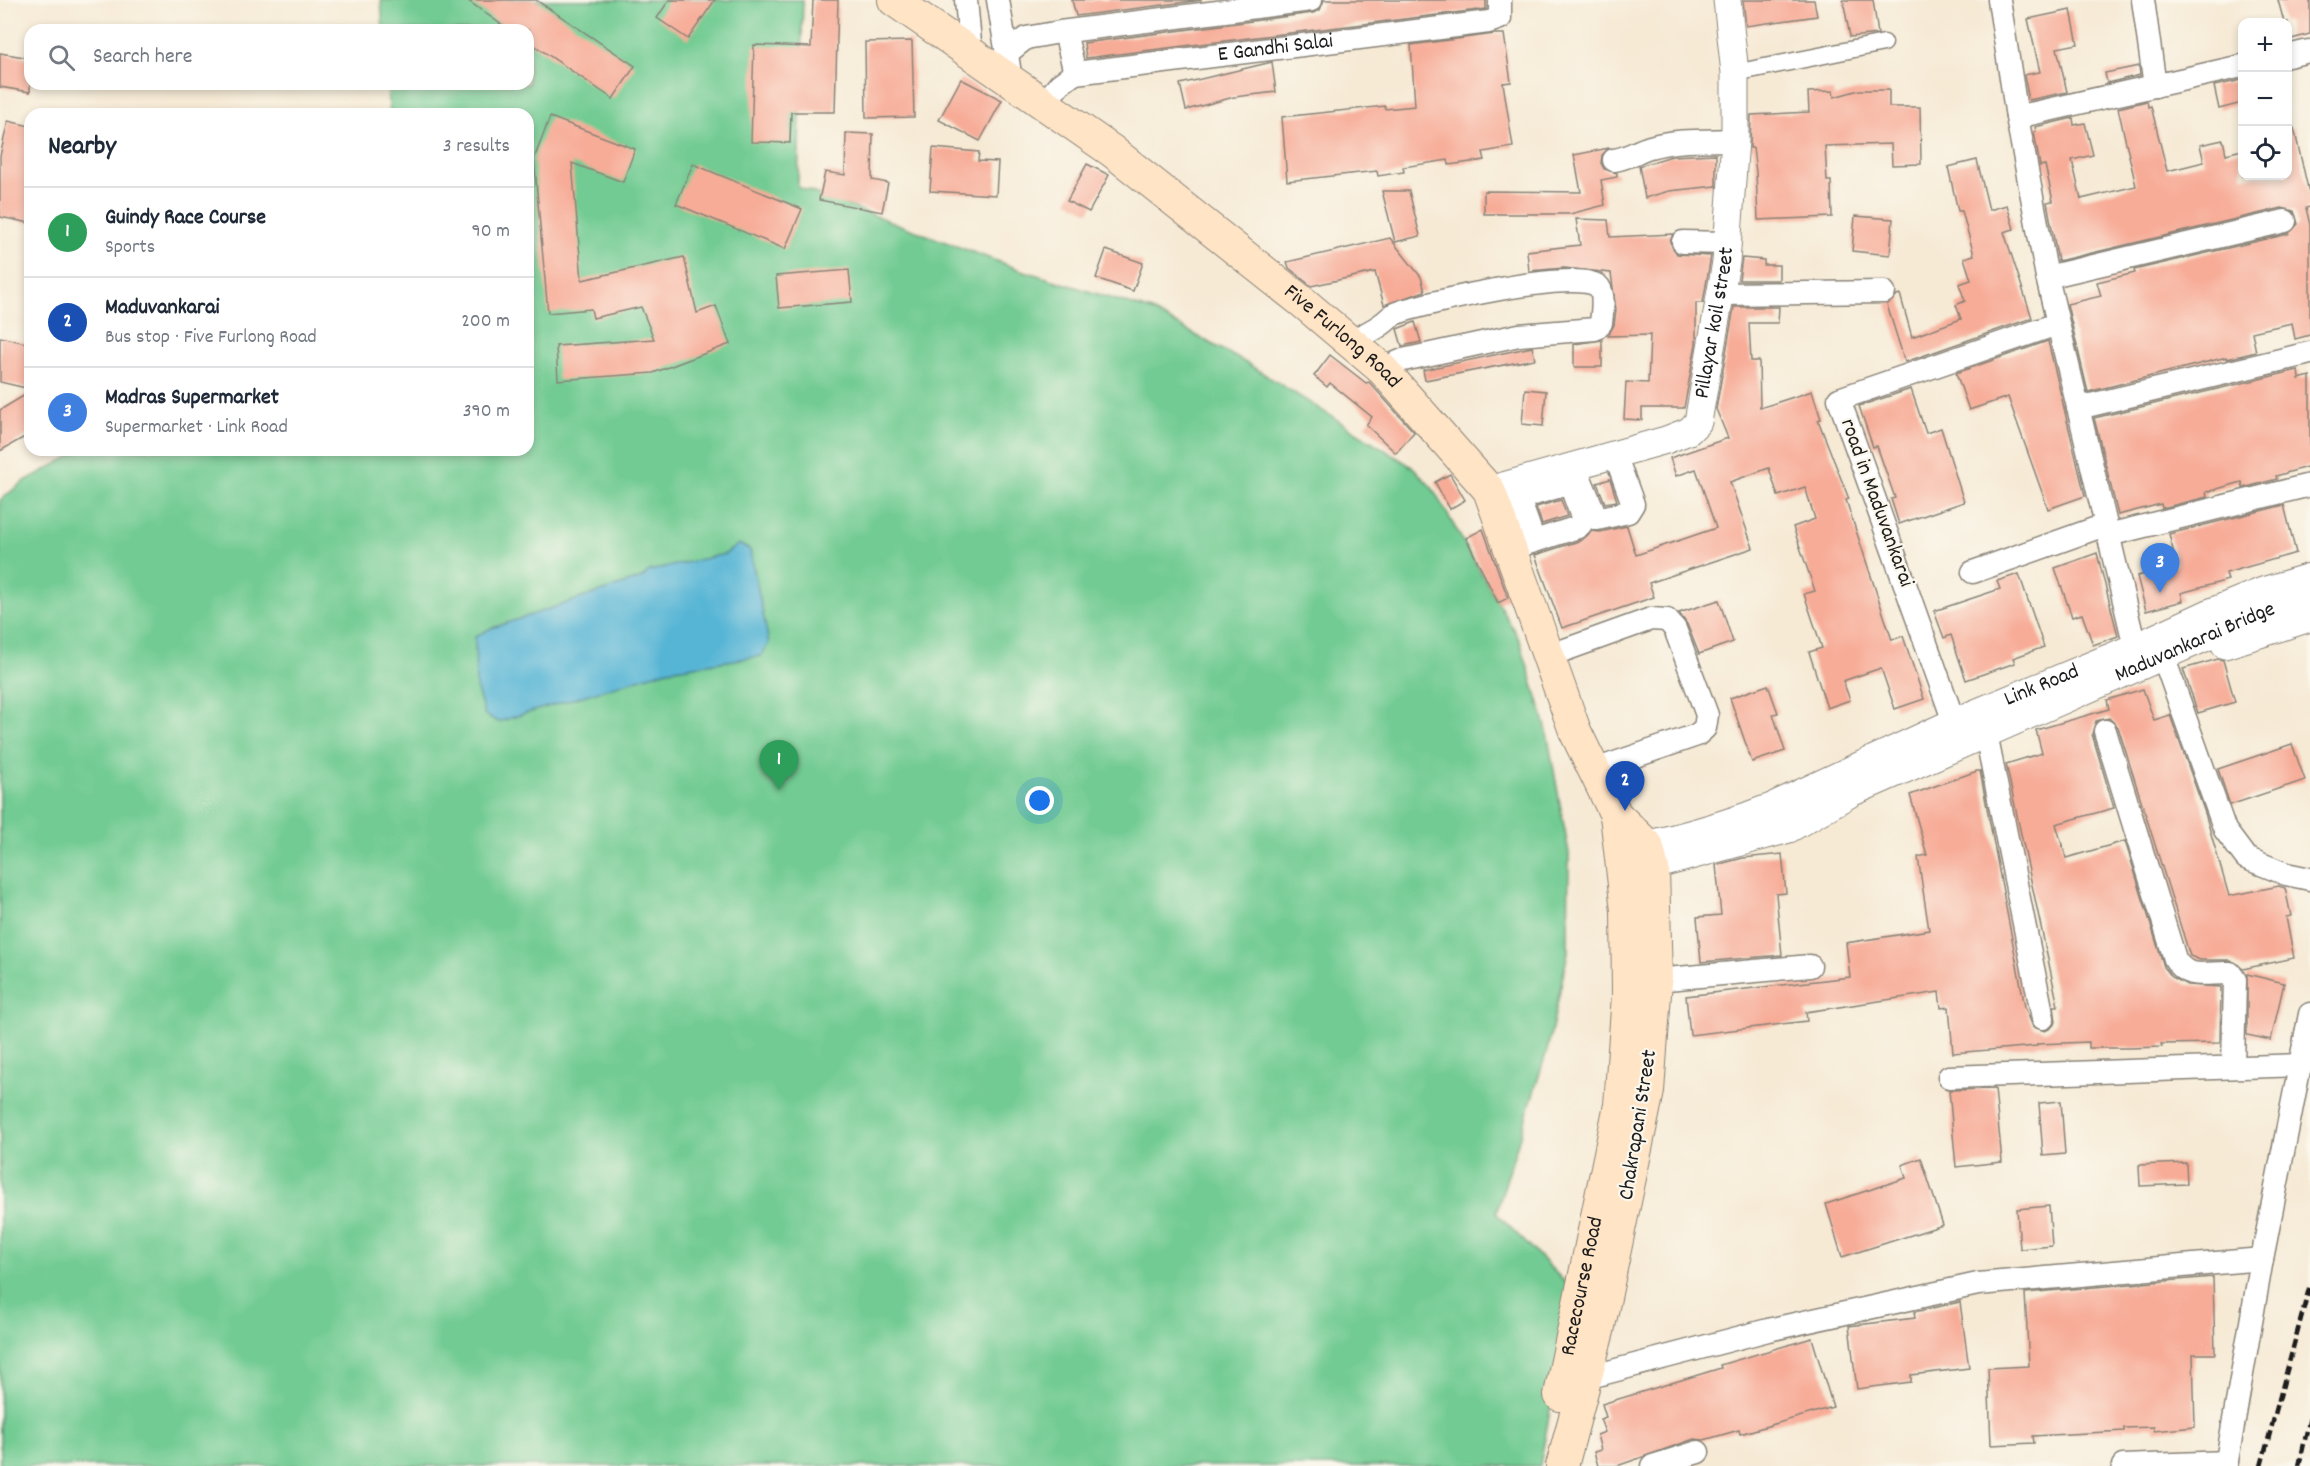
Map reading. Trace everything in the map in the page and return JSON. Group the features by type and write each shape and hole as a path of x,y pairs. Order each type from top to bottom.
{"main road":[{"name":"Five Furlong Road","path":"894,0 971,52 1009,67 1045,102 1112,151 1350,342 1382,369 1501,498 1522,545 1548,656 1592,771 1616,815 1635,859"},
{"name":"Chakrapani Street","path":"1575,1379 1641,1134 1648,1092 1656,980 1635,859"},
{"name":"Racecourse Road","path":"1562,1466 1620,1105 1628,995 1627,912 1635,859"},
{"name":"Racecourse Road","path":"1540,1466 1575,1379"}],"street":[{"path":"966,0 971,52"},
{"path":"998,0 1009,67"},
{"path":"1009,67 1026,38 1311,0"},
{"name":"E Gandhi Salai","path":"1075,74 1489,22 1500,18 1500,0"},
{"name":"Pillayar koil street","path":"1501,498 1615,454 1689,431 1698,422 1720,294 1736,140 1735,73 1727,0"},
{"path":"1999,0 2017,117 2047,277 2134,647"},
{"path":"2143,0 2155,86"},
{"path":"1045,102 1060,84 1075,74 1065,32"},
{"path":"1735,73 1884,42"},
{"path":"2292,55 2309,51"},
{"path":"2017,117 2238,67"},
{"path":"1614,160 1630,158 1649,147 1676,143 1736,140"},
{"path":"2047,277 2285,221"},
{"path":"1683,242 1726,243"},
{"path":"1350,342 1383,324 1394,314 1438,300 1563,281 1587,280 1598,286 1601,292 1601,323 1595,329 1519,335 1403,360 1382,369"},
{"path":"1720,294 1884,292"},
{"name":"road in Maduvankarai","path":"1954,722 1839,399 2057,324"},
{"path":"2078,408 2310,353"},
{"path":"1570,472 1597,519 1628,512 1633,504 1615,454"},
{"path":"1522,545 1581,524 1582,517 1570,472"},
{"path":"1973,572 2107,530 2310,485"},
{"name":"Link Road","path":"1777,804 1954,722 2253,595 2310,577"},
{"name":"Maduvankarai Bridge","path":"1851,793 2264,612 2310,597"},
{"name":"Link Road","path":"1789,829 2203,652 2310,618"},
{"path":"1548,656 1651,619 1667,620 1675,629 1707,715 1704,728 1687,739 1592,771"},
{"path":"2167,667 2225,830 2246,858 2286,874 2310,879"},
{"path":"2105,731 2175,959 2188,974 2230,973 2235,980 2233,1066"},
{"path":"1988,744 2043,1018"},
{"path":"1635,859 1777,804 1851,793"},
{"path":"1635,859 1789,829 1851,793"},
{"path":"1656,980 1810,966"},
{"path":"2123,1466 2227,1464 2262,1259 2302,1065 2310,1014"},
{"path":"1949,1077 2302,1065"},
{"path":"1575,1379 1768,1330 1978,1284 2262,1259"},
{"path":"1653,1466 1698,1452"}],"green space":[{"path":"381,0 803,0 798,187 1018,269 1152,311 1248,364 1414,468 1433,489 1520,641 1546,727 1569,853 1568,952 1548,1047 1496,1213 1572,1289 1540,1466 0,1466 0,500 25,481 71,456 534,456 534,108 389,108 388,90 534,90 534,24 383,24"}],"water":[{"path":"739,544 750,550 769,643 761,656 668,670 498,722 485,715 476,687 475,637 489,629 642,578 649,571 725,554"}],"building":[{"path":"467,0 536,0 635,66 613,99 534,45 534,24 501,24"},
{"path":"669,0 715,0 688,39 657,18"},
{"path":"813,0 838,0 835,112 791,112 790,143 751,142 754,45 811,47"},
{"path":"1072,0 1202,0 1076,16"},
{"path":"1324,0 1486,0 1486,9 1086,58 1084,43 1313,13 1320,10"},
{"path":"1743,0 1814,0 1817,16 1746,26"},
{"path":"1843,0 1873,0 1878,34 1850,37"},
{"path":"2278,0 2310,0 2310,34 2292,39 2292,18 2283,18"},
{"path":"2071,10 2078,44 2057,48 2067,92 2029,100 2024,75 2040,72 2028,19"},
{"path":"1504,34 1511,82 1503,83 1513,147 1483,152 1485,160 1449,165 1448,160 1403,167 1404,172 1378,176 1377,171 1287,181 1282,117 1385,106 1385,109 1415,106 1411,45"},
{"path":"912,41 914,117 866,118 865,42"},
{"path":"0,53 24,57 24,90 30,90 30,92 0,87"},
{"path":"1272,62 1276,92 1234,97 1186,110 1180,84"},
{"path":"2139,66 2140,75 2107,83 2105,73"},
{"path":"961,79 1002,100 980,141 939,120"},
{"path":"2238,81 2238,104 2219,109 2214,86"},
{"path":"1859,90 1889,90 1889,107 1920,107 1921,164 1892,165 1891,144 1825,146 1827,181 1831,181 1832,217 1758,220 1756,172 1753,148 1750,148 1751,115 1809,112 1808,92 1833,91 1834,97"},
{"path":"2147,101 2148,107 2151,106 2167,171 2204,162 2200,145 2223,140 2226,154 2238,151 2238,180 2292,180 2292,128 2294,128 2310,197 2310,207 2306,208 2310,225 2310,335 2295,339 2292,323 2252,332 2256,352 2227,359 2227,357 2088,392 2067,304 2101,296 2097,282 2135,273 2134,270 2288,234 2298,224 2294,211 2282,208 2058,261 2047,202 2053,201 2045,165 2040,166 2035,127 2073,118 2074,125 2085,123 2093,155 2072,160 2081,199 2136,186 2118,108"},
{"path":"550,117 635,149 623,182 572,163 582,280 684,257 697,313 716,306 730,344 653,373 558,380 556,346 654,339 641,307 593,318 591,309 548,313 534,159"},
{"path":"8,121 24,125 24,222 0,217 0,156"},
{"path":"846,133 873,134 872,180 888,183 882,212 819,200 825,172 845,175"},
{"path":"933,148 979,152 978,161 998,162 996,195 930,191"},
{"path":"1609,148 1602,155 1601,163 1604,169 1617,173 1617,177 1601,180 1605,205 1570,214 1484,214 1484,191 1581,192 1574,155"},
{"path":"1716,154 1716,186 1669,191 1645,198 1639,166 1672,156"},
{"path":"1977,160 1989,210 2007,205 2014,229 2004,232 2032,318 1905,362 1887,305 1897,295 1900,294 1912,337 1961,319 1956,305 1965,301 1959,284 1971,280 1964,258 1974,255 1962,211 1958,211 1948,167"},
{"path":"693,164 802,209 785,249 676,204"},
{"path":"1087,164 1109,175 1089,212 1067,201"},
{"path":"1382,191 1409,191 1420,236 1395,242"},
{"path":"1855,216 1893,219 1890,255 1852,251"},
{"path":"1576,219 1608,220 1610,237 1673,234 1670,242 1677,254 1711,256 1703,303 1696,303 1696,344 1684,408 1642,408 1642,420 1624,419 1626,382 1648,383 1650,335 1608,336 1614,325 1616,310 1611,273 1564,268 1529,271 1527,251 1580,245"},
{"path":"1390,238 1421,277 1425,291 1384,305 1375,272 1311,286 1289,268 1287,262"},
{"path":"1106,250 1143,263 1133,291 1096,278"},
{"path":"1742,258 1764,260 1764,265 1779,265 1779,280 1739,280"},
{"path":"849,270 852,302 779,308 776,276"},
{"path":"1734,307 1779,307 1778,323 1749,323 1751,361 1759,361 1760,408 1812,391 1821,419 1818,420 1849,499 1846,500 1892,640 1903,636 1924,699 1895,709 1881,668 1843,681 1850,700 1827,708 1809,652 1822,648 1804,594 1815,591 1793,527 1815,519 1805,487 1778,496 1769,468 1730,482 1753,548 1649,583 1654,597 1562,628 1535,555 1582,540 1592,531 1600,532 1627,526 1636,555 1716,528 1696,469 1676,476 1670,458 1728,438 1716,409"},
{"path":"1415,322 1421,342 1402,346 1397,329"},
{"path":"0,337 24,343 24,388 0,382"},
{"path":"1602,340 1602,367 1574,367 1574,344"},
{"path":"2048,341 2085,496 2048,509 2008,397 1969,410 1956,373"},
{"path":"1532,347 1535,359 1425,380 1423,370"},
{"path":"1330,355 1366,383 1369,382 1414,432 1396,453 1366,425 1372,417 1330,383 1327,387 1314,376"},
{"path":"2298,370 2299,379 2310,376 2310,466 2276,476 2277,479 2243,488 2242,482 2206,492 2207,497 2162,508 2161,504 2118,515 2094,418"},
{"path":"1525,389 1546,391 1543,426 1522,424"},
{"path":"1911,389 1926,433 1941,428 1964,502 1899,524 1891,499 1895,498 1877,446 1873,447 1859,406"},
{"path":"24,396 24,437 0,451 0,410"},
{"path":"1450,474 1465,500 1450,509 1435,482"},
{"path":"1610,479 1617,501 1605,503 1597,483"},
{"path":"1561,500 1567,516 1542,524 1536,507"},
{"path":"2284,505 2296,553 2226,573 2228,580 2181,593 2183,601 2146,611 2137,576 2177,566 2169,534"},
{"path":"1483,529 1508,598 1498,603 1466,538"},
{"path":"2097,553 2118,636 2093,645 2082,614 2072,617 2055,568"},
{"path":"2019,574 2044,647 2013,658 2015,663 1966,680 1951,635 1944,638 1934,611 2000,589 1997,581"},
{"path":"1719,600 1733,642 1699,654 1687,624 1679,613"},
{"path":"2218,659 2223,660 2235,702 2198,713 2183,669"},
{"path":"1768,685 1778,713 1773,714 1785,751 1752,762 1730,698"},
{"path":"2143,689 2154,720 2170,715 2205,813 2229,896 2279,886 2285,888 2291,916 2286,917 2294,958 2243,969 2231,960 2200,960 2190,956 2118,727 2109,718 2096,721 2092,734 2114,808 2056,824 2066,858 2125,841 2164,967 2172,977 2187,985 2221,987 2220,1043 2089,1048 2089,1042 2037,1044 2037,1046 1953,1053 1949,1007 1941,1008 1939,992 1806,1012 1807,1021 1690,1035 1686,996 1850,977 1846,943 1929,930 1918,857 1927,855 1910,795 1977,771 1980,771 2025,1007 2033,1027 2045,1031 2051,1028 2056,1022 2054,1006 2058,1006 2006,764 2042,753 2036,730 2109,709 2107,700"},
{"path":"2292,744 2305,780 2230,805 2218,769"},
{"path":"1782,854 1786,893 1776,894 1782,955 1701,962 1697,917 1721,915 1716,865 1743,858"},
{"path":"2247,974 2284,983 2271,1040 2247,1035"},
{"path":"1995,1089 2002,1162 1956,1167 1949,1090"},
{"path":"2061,1101 2065,1154 2043,1156 2039,1103"},
{"path":"1921,1158 1943,1225 1842,1257 1826,1204 1906,1178 1902,1165"},
{"path":"2186,1163 2187,1184 2140,1186 2139,1165"},
{"path":"2049,1206 2052,1246 2020,1249 2017,1209"},
{"path":"2213,1277 2215,1354 2193,1354 2195,1427 2154,1431 2154,1427 2124,1428 2124,1431 2033,1436 2034,1443 1991,1445 1988,1368 2029,1366 2025,1293"},
{"path":"1960,1302 1969,1368 1911,1375 1911,1382 1857,1389 1849,1326 1915,1318 1914,1312"},
{"path":"1812,1338 1833,1407 1740,1434 1739,1430 1704,1440 1694,1439 1617,1466 1598,1466 1594,1452 1601,1450 1597,1435 1605,1432 1600,1419 1606,1417 1602,1404 1721,1368 1720,1365"}],"railway":[{"path":"2261,1466 2310,1285"},
{"path":"2299,1466 2310,1417"}],"place":[{"name":"Madras Supermarket","path":"2160,593"},
{"name":"Guindy Race Course","path":"779,790"},
{"name":"Maduvankarai","path":"1625,811"}]}
